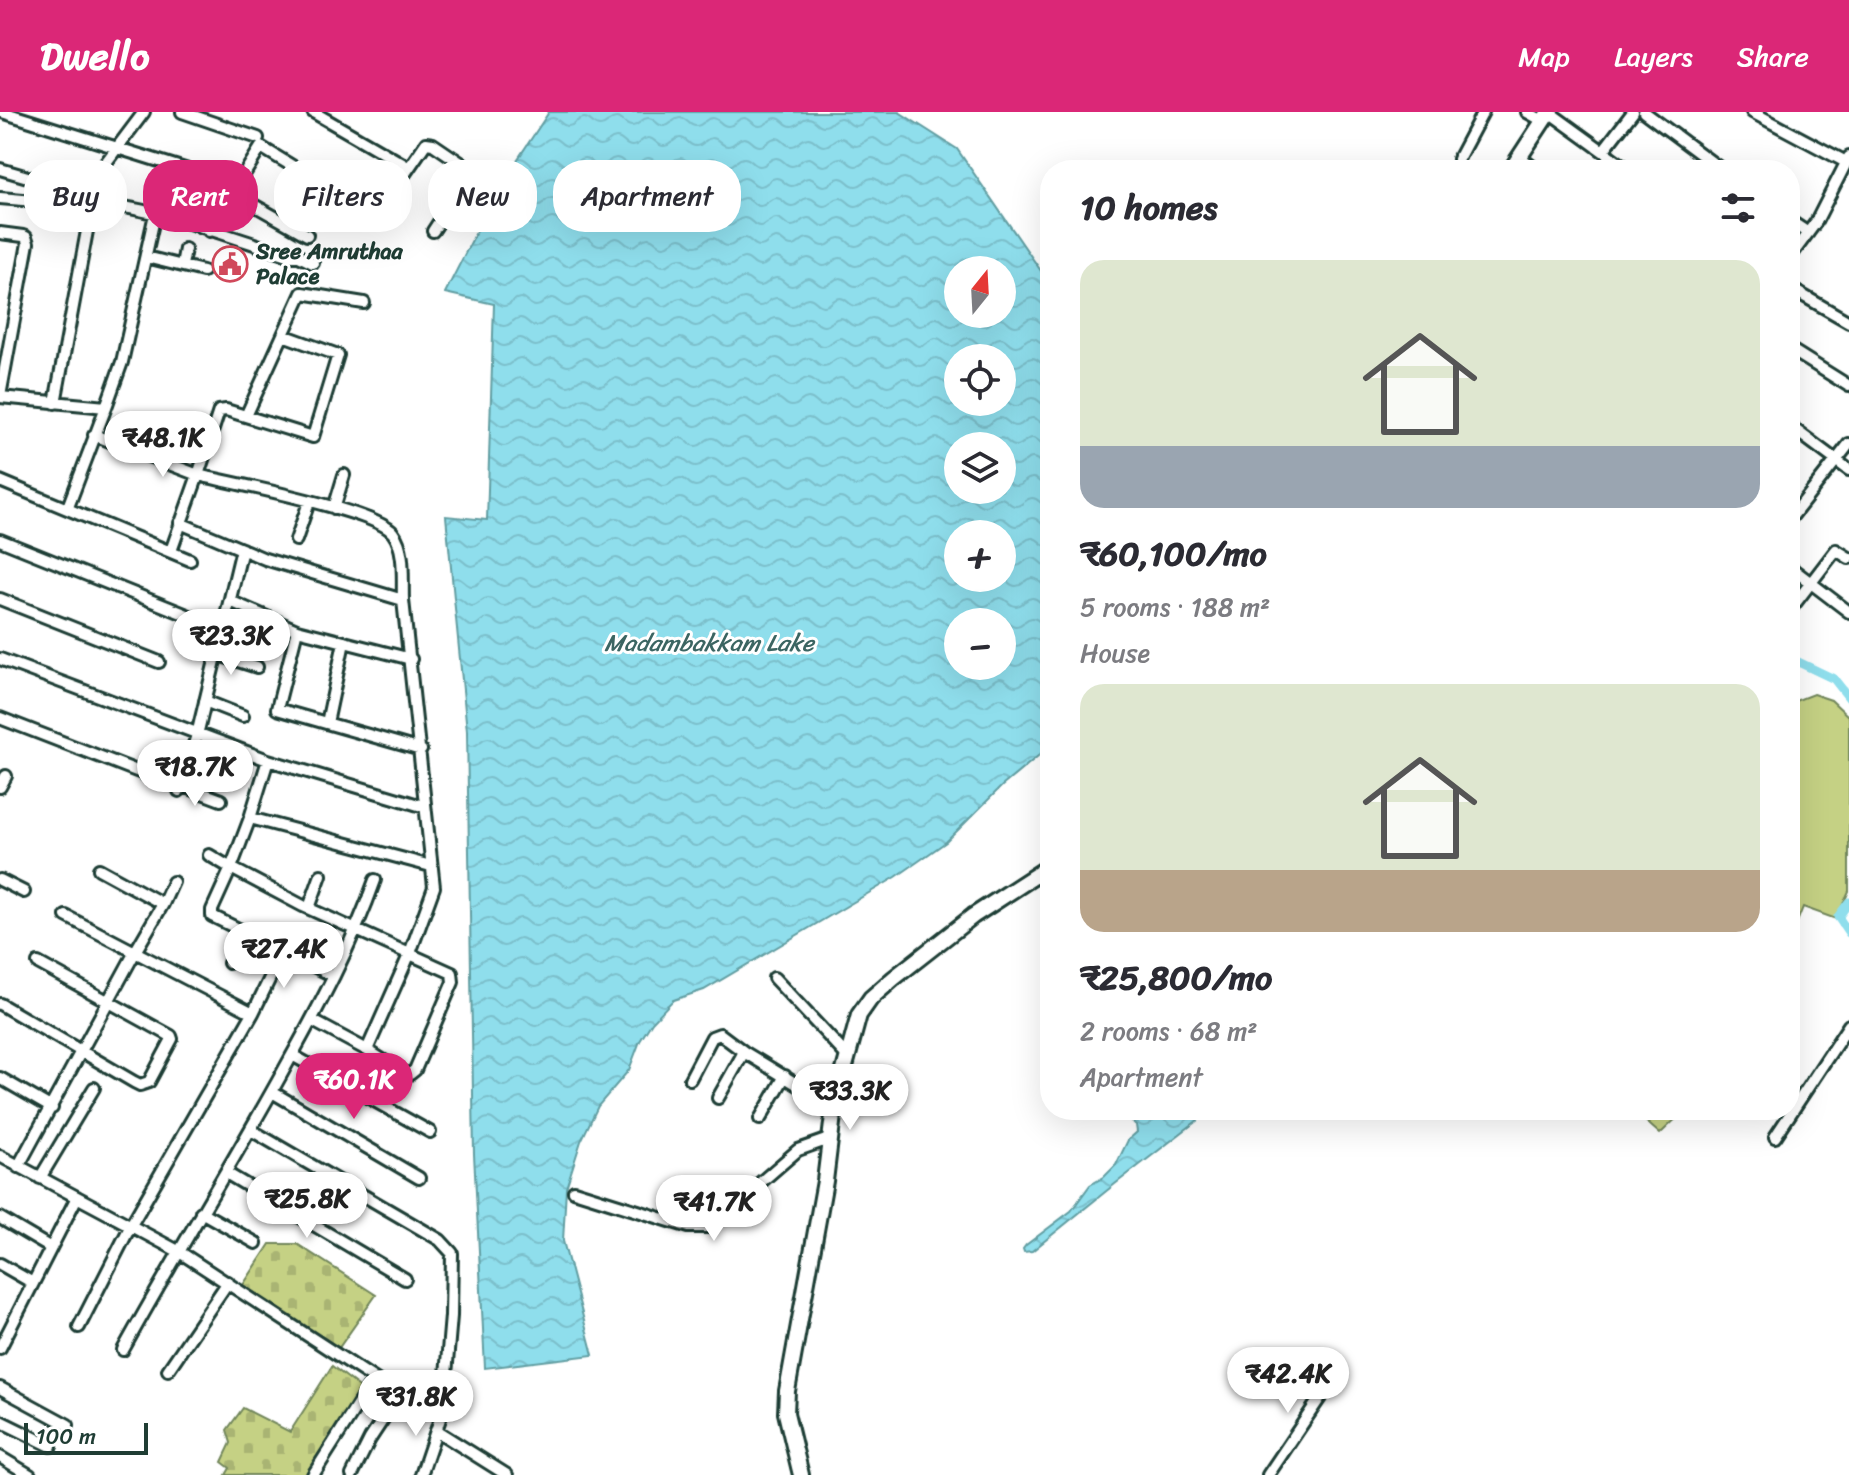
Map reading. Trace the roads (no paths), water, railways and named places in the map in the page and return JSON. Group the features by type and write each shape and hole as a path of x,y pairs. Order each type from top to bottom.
{"street":[{"path":"2,112 153,160"},
{"path":"112,160 144,112"},
{"path":"182,112 258,138"},
{"path":"313,112 396,160"},
{"path":"1458,159 1483,112"},
{"path":"1527,112 1547,115 1615,160"},
{"path":"1603,151 1633,112"},
{"path":"1644,112 1709,160"},
{"path":"1752,112 1848,160 1800,244"},
{"path":"1519,160 1547,115"},
{"path":"412,161 421,146 429,142 456,160"},
{"path":"253,160 261,147 282,160"},
{"path":"0,169 24,178"},
{"path":"0,198 24,199"},
{"path":"258,204 307,235"},
{"path":"1800,228 1808,233"},
{"path":"55,403 81,232"},
{"path":"68,507 122,362 151,232"},
{"path":"212,232 299,256 313,263"},
{"path":"0,233 23,236 28,243 0,397 106,407"},
{"path":"182,265 185,249"},
{"path":"146,257 203,271"},
{"path":"246,416 302,293 364,303"},
{"path":"1800,294 1849,322"},
{"path":"171,551 219,411 226,410 313,437 338,355 283,335"},
{"path":"1800,355 1849,386"},
{"path":"94,435 198,475 334,508 384,525 395,535 401,554 403,600 434,887 410,953 367,1050"},
{"path":"1800,435 1849,470"},
{"path":"1800,506 1849,444"},
{"path":"334,508 344,475"},
{"path":"0,481 190,560"},
{"path":"296,540 309,502"},
{"path":"180,523 265,559 403,600"},
{"path":"0,540 192,617"},
{"path":"221,800 180,788 197,735 242,549"},
{"path":"1800,596 1836,550 1849,558"},
{"path":"1800,575 1849,612"},
{"path":"0,599 159,662"},
{"path":"230,601 297,630 411,659"},
{"path":"297,630 277,707 421,750"},
{"path":"327,723 344,642"},
{"path":"216,654 257,667"},
{"path":"0,659 268,760 425,807"},
{"path":"205,701 243,716"},
{"path":"0,718 147,775"},
{"path":"268,760 250,818 212,913 216,919 334,976"},
{"path":"250,818 431,866"},
{"path":"209,855 309,908 451,971 454,979 415,1070 410,1074 403,1073 313,1021"},
{"path":"99,869 163,904"},
{"path":"801,1475 786,1413 787,1391 825,1181 834,1107 859,1015 871,998 973,916 1040,872"},
{"path":"309,908 321,875"},
{"path":"0,880 24,892"},
{"path":"123,1350 313,1021 358,929 375,880"},
{"path":"18,1167 173,882"},
{"path":"66,916 253,1013"},
{"path":"229,963 244,933"},
{"path":"79,1327 131,1225 253,1013 283,951"},
{"path":"0,1004 134,1082 149,1082 172,1039 169,1034 38,963"},
{"path":"774,978 848,1057"},
{"path":"1800,1099 1849,1025"},
{"path":"690,1079 714,1034 720,1034 834,1107"},
{"path":"718,1098 744,1052"},
{"path":"292,1055 430,1132"},
{"path":"760,1119 785,1076"},
{"path":"0,1078 52,1108"},
{"path":"40,1178 94,1088"},
{"path":"272,1092 419,1178"},
{"path":"1775,1137 1786,1120"},
{"path":"251,1130 440,1240 452,1253 451,1316 443,1410 421,1475"},
{"path":"574,1191 701,1229 709,1227 798,1150 829,1139"},
{"path":"0,1156 178,1251 399,1395 443,1410"},
{"path":"226,1173 405,1279"},
{"path":"0,1348 77,1197"},
{"path":"201,1212 256,1243"},
{"path":"0,1218 51,1248"},
{"path":"0,1264 33,1283"},
{"path":"168,1370 228,1282"},
{"path":"1268,1475 1336,1374"},
{"path":"313,1475 374,1379"},
{"path":"0,1388 68,1425"},
{"path":"352,1475 370,1439 399,1395"},
{"path":"0,1421 51,1446"},
{"path":"437,1431 497,1473"},
{"path":"0,1457 30,1475"}],"water":[{"name":"Madambakkam Lake","path":"549,112 899,112 957,149 1040,269 1040,754 1002,786 946,842 896,877 704,990 673,1000 652,1022 640,1041 629,1070 598,1106 581,1141 566,1188 563,1241 593,1355 485,1368 474,1154 467,731 446,516 487,520 494,304 445,293 475,234 537,232 537,160 517,160"},
{"path":"1130,1120 1198,1120 1032,1251 1024,1252 1026,1245 1071,1211 1090,1185 1116,1165 1128,1140 1137,1132 1136,1125"}],"waterway":[{"path":"1800,663 1834,679 1849,698"},
{"path":"1849,902 1838,917 1849,933"}],"place":[{"name":"Sree Amruthaa Palace","path":"230,264"}]}
